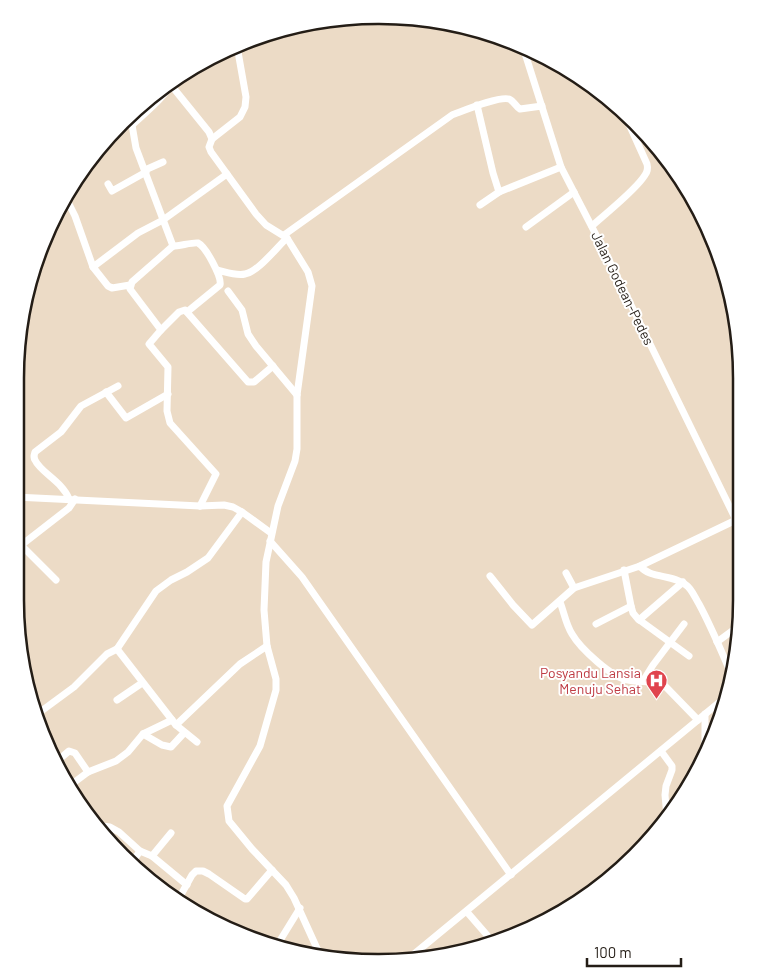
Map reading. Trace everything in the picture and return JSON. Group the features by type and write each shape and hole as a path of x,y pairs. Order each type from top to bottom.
{"street":[{"path":"238,53 246,97 245,107 240,117 212,139 209,147 261,220 286,236 308,272 312,286 297,395 295,461 278,506 266,562 264,610 267,646 276,679 274,700 260,746 233,792 227,806 227,813 229,821 238,834 286,885 300,908 317,948"},
{"name":"Jalan Godean-Pedes","path":"527,57 561,167 592,226 733,514"},
{"path":"176,88 209,132 212,139"},
{"path":"217,270 236,274 248,274 263,262 286,236 452,115 477,105 506,98 512,100 520,110 542,106"},
{"path":"477,105 499,192"},
{"path":"139,118 132,125 136,148 173,246"},
{"path":"592,226 638,184 646,174 647,164 632,132"},
{"path":"108,184 112,191 163,162"},
{"path":"480,205 499,192 561,167"},
{"path":"93,267 138,233 163,220 227,174"},
{"path":"526,227 574,192"},
{"path":"69,204 93,267 108,286 112,288 130,285 173,246 199,244 217,270 221,279 220,285 187,312"},
{"path":"130,285 130,289 160,330"},
{"path":"228,291 242,310 248,334 297,395"},
{"path":"200,506 216,474 170,423 166,411 168,367 149,344 160,330 183,310 187,312 248,382 254,382 273,366"},
{"path":"72,499 36,462 35,452 61,432 81,406 118,386"},
{"path":"106,392 126,418 168,394"},
{"path":"24,497 200,506 224,505 242,512 271,533"},
{"path":"24,543 69,508 72,499"},
{"path":"42,711 74,687 107,654 117,648 156,591 208,558 242,512"},
{"path":"490,576 513,605 532,624 560,602 574,588 640,566 733,524"},
{"path":"270,541 302,577 511,874"},
{"path":"24,553 56,580"},
{"path":"640,566 645,571 683,582 690,588 727,665"},
{"path":"624,570 630,606 633,613 639,620 689,656"},
{"path":"566,573 574,588"},
{"path":"639,620 683,582"},
{"path":"560,602 572,634 582,647 612,673 622,679 654,682 665,686 698,720"},
{"path":"596,624 630,606"},
{"path":"643,681 684,624"},
{"path":"717,642 731,631"},
{"path":"74,782 88,772 116,761 128,752 143,734 174,723 240,664 267,646"},
{"path":"117,648 174,723 197,742"},
{"path":"117,700 142,683"},
{"path":"417,952 717,704"},
{"path":"705,714 705,737"},
{"path":"143,734 162,745 171,747 184,733"},
{"path":"61,758 69,751 75,753 88,772"},
{"path":"661,751 672,766 666,786 666,807"},
{"path":"107,827 119,832 140,851 152,856 187,885"},
{"path":"152,856 171,833"},
{"path":"136,857 140,851"},
{"path":"181,894 192,875 196,871 203,871 245,900 272,870"},
{"path":"280,940 300,908"},
{"path":"467,912 488,936"}],"place":[{"name":"Posyandu Lansia Menuju Sehat","path":"657,699"}]}
